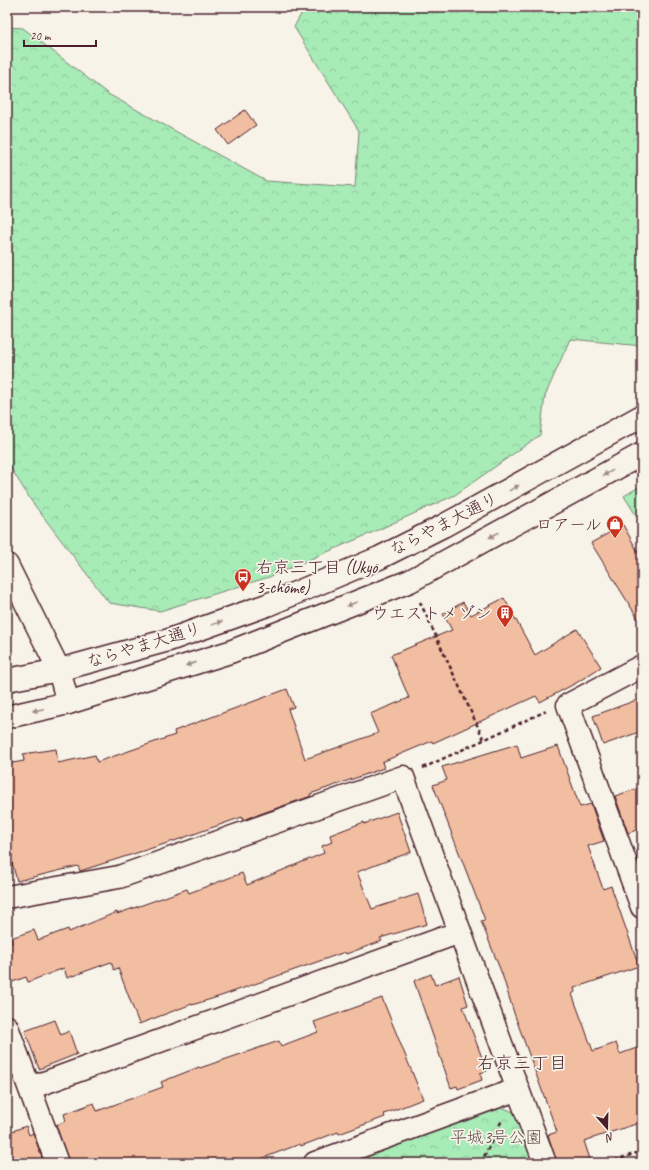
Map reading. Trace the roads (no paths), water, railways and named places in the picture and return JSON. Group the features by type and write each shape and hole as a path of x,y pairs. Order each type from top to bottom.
{"street":[{"name":"ならやま大通り","path":"7,680 59,670 177,637 267,605 379,558 443,526 642,416"},
{"name":"ならやま大通り","path":"7,717 68,703 230,652 410,581 642,454"},
{"path":"7,565 59,670 68,703"},
{"path":"642,666 568,706 642,907"},
{"path":"7,897 119,877 403,777 545,1163"},
{"path":"30,1088 460,932"},
{"path":"7,1027 57,1163"},
{"path":"315,1163 518,1089"}],"place":[{"name":"ロアール","path":"615,539"},
{"name":"右京三丁目 (Ukyō 3-chōme)","path":"243,592"},
{"name":"ウエストメゾン","path":"505,628"}],"district":[{"name":"右京三丁目","path":"522,1063"}],"park label":[{"name":"平城3号公園","path":"496,1137"}]}
